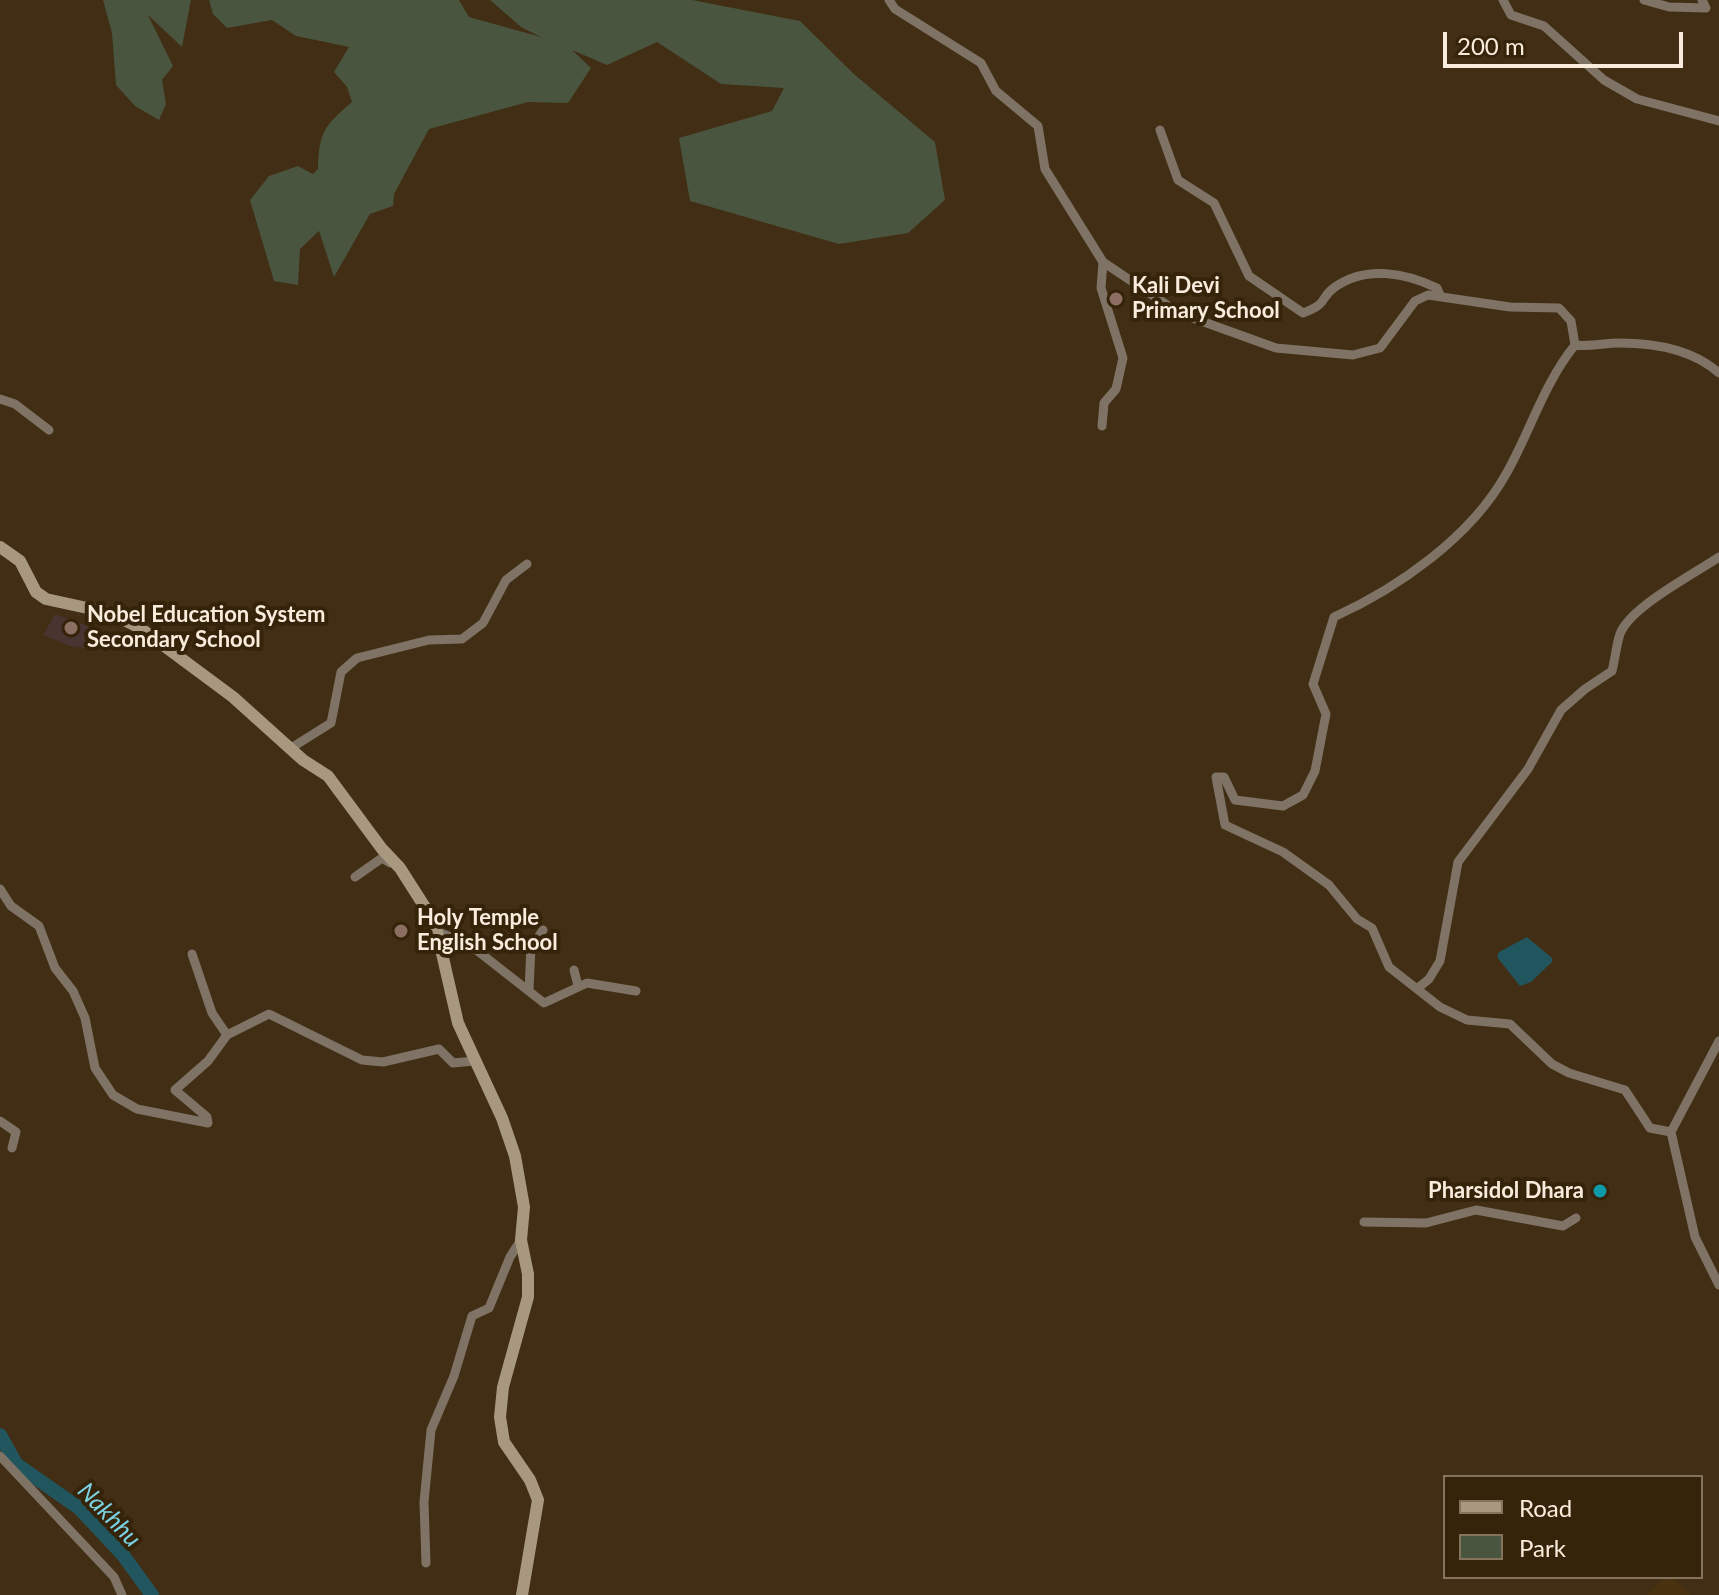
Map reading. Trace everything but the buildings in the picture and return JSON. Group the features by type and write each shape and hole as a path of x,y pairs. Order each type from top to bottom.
{"main road":[{"path":"0,547 20,561 36,592 46,599 110,613 140,628 233,697 336,783 382,849 400,868 438,932 458,1023 502,1118 515,1156 524,1207 521,1240 528,1274 528,1297 503,1387 500,1417 504,1442 530,1480 538,1500 522,1595"}],"street":[{"path":"889,0 895,9 981,63 996,91 1038,126 1045,169 1103,262 1179,313 1276,348 1353,355 1380,348 1415,301 1428,295 1510,307 1559,308 1571,321 1575,345"},
{"path":"1503,0 1511,15 1544,26 1604,80 1637,99 1719,121"},
{"path":"1644,0 1669,7 1706,8 1702,0"},
{"path":"1160,130 1178,180 1214,203 1249,276 1303,313 1321,306 1333,288 1361,275 1409,275 1437,288 1441,297"},
{"path":"1102,426 1104,403 1116,389 1123,358 1101,288 1103,262"},
{"path":"1671,1132 1650,1128 1625,1090 1569,1073 1552,1064 1510,1024 1467,1020 1440,1007 1389,967 1372,928 1357,919 1329,885 1283,852 1225,825 1216,777 1224,777 1235,800 1283,806 1303,795 1315,771 1326,714 1313,684 1334,617 1373,599 1431,557 1476,514 1504,478 1558,365 1575,345 1619,343 1660,347 1697,357 1719,373"},
{"path":"0,399 15,404 49,430"},
{"path":"1418,988 1429,979 1440,961 1458,862 1528,769 1549,727 1585,689 1612,671 1621,632 1633,619 1673,587 1719,557"},
{"path":"291,748 331,723 341,672 357,658 429,640 462,639 483,623 506,580 527,564"},
{"path":"355,877 382,858 400,868"},
{"path":"0,889 11,906 39,926 55,968 73,991 85,1018 95,1068 113,1095 137,1109 208,1123 207,1117 175,1090 208,1061 227,1035 264,1015 274,1014 362,1060 383,1062 439,1049 453,1063 474,1061"},
{"path":"529,990 531,947 543,930"},
{"path":"438,932 470,945 544,1003 590,983 636,991"},
{"path":"192,954 212,1013 227,1035"},
{"path":"574,970 578,986"},
{"path":"1719,1041 1671,1132 1695,1237 1719,1285"},
{"path":"0,1121 16,1132 12,1148"},
{"path":"1364,1222 1426,1223 1476,1210 1563,1226 1576,1218"},
{"path":"426,1563 424,1502 434,1422 454,1376 472,1316 489,1308 510,1257 521,1240"},
{"path":"0,1456 114,1577 122,1595"}],"shaded area":[{"name":"Nobel Education System Secondary School","path":"55,614 113,635 105,651 70,646 43,635"},
{"path":"1664,1579 1675,1579 1690,1595 1647,1595"}],"green space":[{"path":"103,0 191,0 182,47 148,15 173,66 162,80 166,104 159,120 135,106 116,85 112,33"},
{"path":"209,0 459,0 469,17 541,37 521,27 490,0 692,0 800,21 855,75 935,142 945,200 908,233 839,244 690,201 679,138 772,111 784,88 721,84 657,42 607,65 572,50 591,68 568,103 528,102 429,129 394,194 393,206 370,214 334,277 319,231 300,249 298,285 274,281 250,200 269,176 298,166 313,174 318,169 325,131 352,102 347,87 334,72 349,47 296,36 272,20 227,28 213,14"}],"water":[{"path":"1527,937 1552,958 1552,962 1531,982 1520,986 1497,957 1499,952"}],"waterway":[{"name":"Nakhhu","path":"0,1435 16,1464 79,1508 123,1555 152,1595"}],"place":[{"name":"Kali Devi Primary School","path":"1116,299"},
{"name":"Nobel Education System Secondary School","path":"71,628"},
{"name":"Holy Temple English School","path":"401,931"},
{"name":"Pharsidol Dhara","path":"1600,1191"}]}
